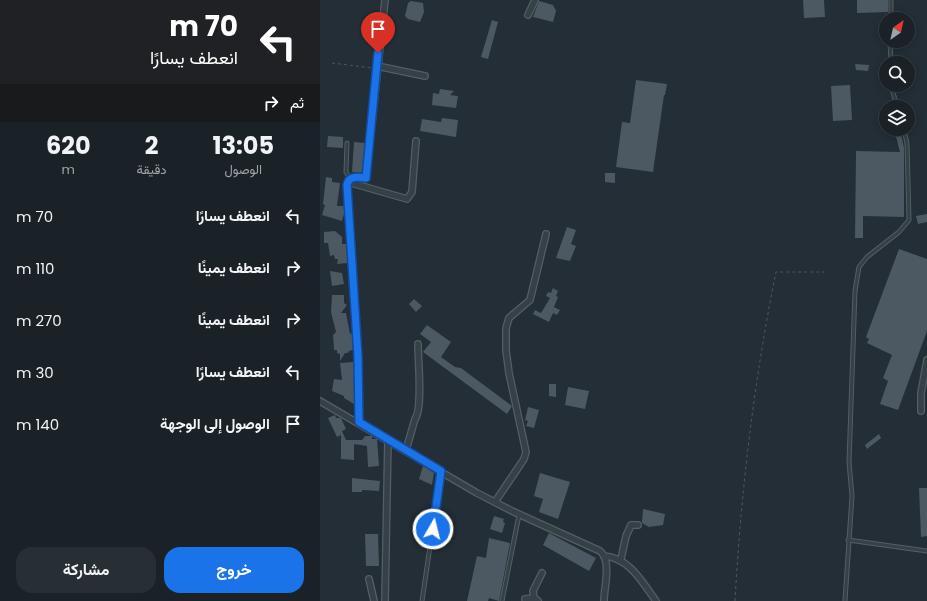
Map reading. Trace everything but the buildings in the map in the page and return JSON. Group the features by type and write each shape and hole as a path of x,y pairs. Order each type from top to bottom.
{"street":[{"path":"349,181 354,177 366,178 376,67 385,0"},
{"path":"528,15 535,0"},
{"path":"376,67 425,76"},
{"path":"349,181 407,199 412,192 416,141"},
{"path":"349,181 349,235 358,357 359,422"},
{"path":"495,502 524,459 526,452 509,373 506,350 506,325 511,316 530,300 546,234"},
{"path":"406,450 418,415 418,344"},
{"path":"921,411 927,360"},
{"path":"320,401 359,422 495,502 520,515 591,546 604,556 620,559 631,568 656,601"},
{"path":"385,601 388,439"},
{"path":"620,559 626,536 631,525 638,525"},
{"path":"604,556 606,562 604,601"},
{"path":"525,599 536,599 533,591 542,573"},
{"path":"369,579 374,601"}],"lane":[{"path":"891,12 892,0"},
{"path":"845,601 852,496 849,462 855,291 859,267 867,257 899,232 909,220 907,144 905,136"},
{"path":"347,143 346,172 349,181"},
{"path":"422,601 441,471"},
{"path":"502,601 520,515"},
{"path":"848,540 927,552"}],"path":[{"path":"332,63 376,67"},
{"path":"735,601 749,438 765,327 776,272 824,272"}],"route":[{"path":"378,53 366,178 354,177 350,179 347,185 358,357 359,422 441,471 433,529"}]}
